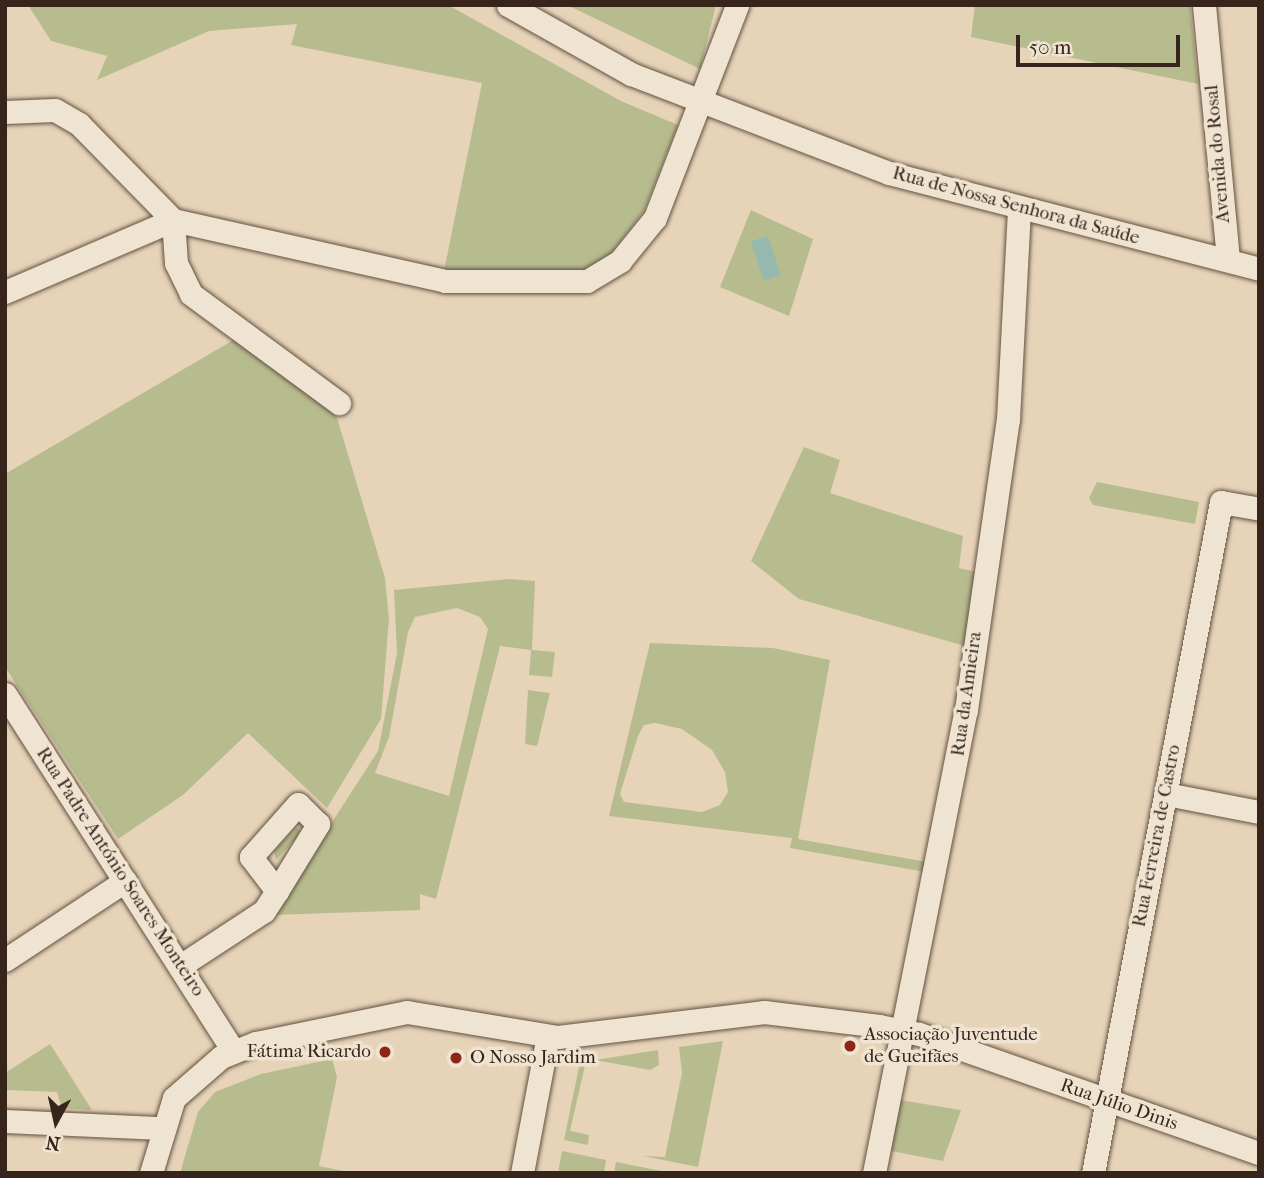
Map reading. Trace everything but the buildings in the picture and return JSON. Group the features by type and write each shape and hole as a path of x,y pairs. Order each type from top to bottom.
{"street":[{"name":"Rua de Nossa Senhora da Saúde","path":"508,5 614,65 889,173 1259,269"},
{"path":"5,112 42,108 68,116 173,220 444,281 587,281 620,261 655,218 737,5"},
{"name":"Avenida do Rosal","path":"1204,5 1228,260"},
{"name":"Rua da Amieira","path":"874,1173 900,1030 943,848 966,710 1007,419 1020,209"},
{"path":"5,292 173,220"},
{"path":"173,220 176,263 191,294 339,403"},
{"name":"Rua Ferreira de Castro","path":"1093,1173 1222,500 1259,509"},
{"name":"Rua Padre António Soares Monteiro","path":"5,694 13,721 125,881 233,1051"},
{"path":"1166,794 1259,812"},
{"path":"5,960 125,881"},
{"path":"180,966 264,911 276,891"},
{"name":"Rua Júlio Dinis","path":"233,1051 407,1012 548,1036 593,1036 764,1012 900,1030 1259,1153"},
{"path":"522,1173 548,1036"},
{"path":"150,1173 162,1128 188,1080 233,1051"},
{"path":"5,1121 162,1128"}],"green space":[{"path":"28,5 448,5 621,101 678,125 644,211 609,256 580,272 444,271 482,83 291,45 297,24 209,31 97,80 107,56 51,41"},
{"path":"567,5 716,5 700,69"},
{"path":"975,5 1190,5 1198,84 971,37"},
{"path":"751,210 813,239 789,316 720,287"},
{"path":"235,339 335,411 385,578 389,619 381,719 327,808 248,733 183,795 118,839 5,667 5,474"},
{"path":"804,447 840,460 830,493 963,536 959,568 976,572 965,646 799,599 751,561"},
{"path":"1097,482 1199,502 1195,524 1093,505 1089,498"},
{"path":"509,579 535,581 532,650 555,652 552,677 529,675 531,650 500,646 436,899 420,894 420,910 272,915 378,751 397,653 394,590","holes":["457,608 480,617 488,629 449,796 375,773 389,737 408,632 415,617"]},
{"path":"650,643 773,648 830,660 798,839 927,862 925,872 790,848 792,838 609,816","holes":["655,723 682,729 712,750 725,772 728,792 720,805 702,812 624,802 620,794 644,725"]},
{"path":"528,690 550,693 537,746 525,744"},
{"path":"296,827 302,832 276,860 274,851"},
{"path":"723,1041 698,1167 643,1156 665,1157 682,1073 679,1047"},
{"path":"50,1044 92,1110 62,1108 57,1092 5,1090 5,1073"},
{"path":"658,1050 659,1065 650,1070 595,1060"},
{"path":"332,1059 337,1077 319,1166 354,1173 180,1173 198,1112 215,1092 261,1074"},
{"path":"586,1061 570,1131 589,1135 588,1145 564,1140 580,1062"},
{"path":"900,1100 961,1110 943,1161 891,1151"},
{"path":"562,1151 606,1160 604,1173 558,1173"},
{"path":"616,1162 672,1173 614,1173"}],"water":[{"path":"768,236 781,275 764,281 751,242"}],"place":[{"name":"Associação Juventude de Gueifães","path":"850,1046"},
{"name":"Fátima Ricardo","path":"385,1052"},
{"name":"O Nosso Jardim","path":"456,1058"}]}
